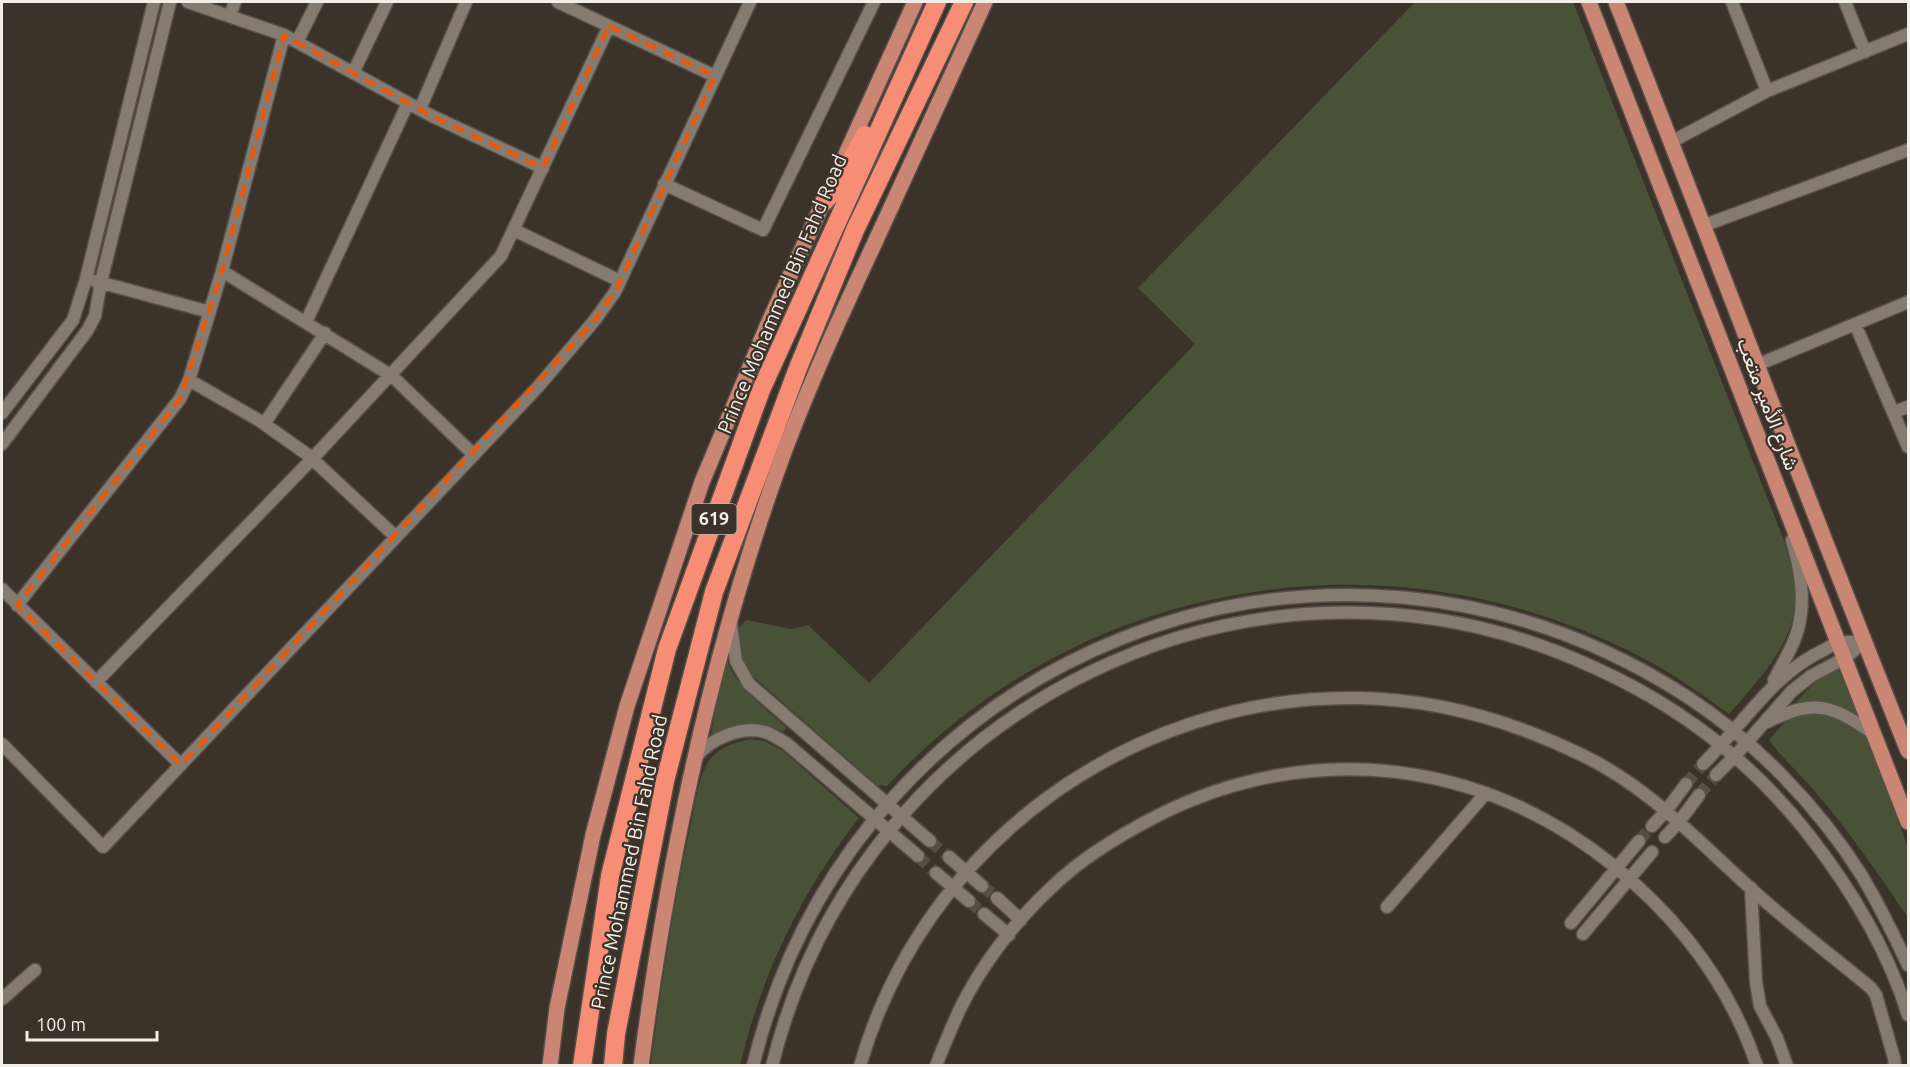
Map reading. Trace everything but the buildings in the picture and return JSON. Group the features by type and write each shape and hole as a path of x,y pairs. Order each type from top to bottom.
{"highway":[{"name":"Prince Mohammed Bin Fahd Road","path":"582,1065 610,876 667,649 761,390 937,2"},
{"name":"Prince Mohammed Bin Fahd Road","path":"613,1065 616,1034 664,781 714,592 798,368 855,230 964,2"},
{"path":"824,202 834,191 879,110 894,95"}],"main road":[{"path":"550,1065 556,1008 592,834 627,706 702,482 768,324 915,2"},
{"path":"641,1065 670,873 695,757 731,614 775,477 821,358 985,2"},
{"name":"شارع الأمير متعب","path":"1589,2 1908,822"},
{"name":"شارع الأمير متعب","path":"1616,2 1705,225 1864,642 1908,751"},
{"path":"1652,163 1711,293 1716,301 1721,302 1724,300 1723,293 1705,225"}],"street":[{"path":"2,413 73,320 86,279 154,2"},
{"path":"2,444 87,331 95,316 101,282 171,2"},
{"path":"188,2 284,35 408,103 543,168"},
{"path":"230,15 235,2"},
{"path":"297,42 317,2"},
{"path":"353,73 387,2"},
{"path":"420,109 466,2"},
{"path":"558,2 715,76"},
{"path":"2,744 103,847 537,388 594,321 615,292 750,2"},
{"path":"664,184 763,230 874,2"},
{"path":"1732,2 1767,91"},
{"path":"1845,2 1865,52"},
{"path":"96,682 392,376 501,256 609,26"},
{"path":"1671,142 1767,91 1908,34"},
{"path":"17,605 180,399 189,380 222,272 284,35"},
{"path":"306,322 408,103"},
{"path":"1705,225 1908,150"},
{"path":"513,230 620,281"},
{"path":"222,272 392,376 474,455"},
{"path":"86,279 210,312"},
{"path":"1758,365 1908,302"},
{"path":"1855,324 1908,447"},
{"path":"264,424 324,333"},
{"path":"189,380 264,424 312,459 396,537"},
{"path":"1894,412 1908,407"},
{"path":"1703,764 1722,746 1784,669 1798,629 1802,593 1798,562 1779,489"},
{"path":"2,589 181,765"},
{"path":"753,1065 767,1014 795,944 824,891 851,849 886,804 912,775 960,733 986,712 1053,670 1113,641 1177,619 1236,605 1292,597 1356,594 1424,599 1493,612 1530,622 1581,641 1635,666 1688,697 1746,743 1797,792 1860,874 1887,920 1908,965"},
{"path":"772,1065 784,1020 804,967 849,885 900,816 925,788 971,747 997,727 1062,686 1120,658 1182,637 1239,622 1294,615 1356,613 1399,615 1463,624 1525,640 1574,658 1627,682 1678,712 1722,746 1767,786 1795,817 1845,884 1871,928 1888,963 1908,1015"},
{"path":"731,614 736,661 749,684 930,841"},
{"path":"1784,669 1839,643 1864,642"},
{"path":"1716,775 1792,691 1845,658 1864,642"},
{"path":"861,1065 883,1002 921,932 965,872 986,848 1047,797 1103,761 1154,737 1205,719 1256,707 1303,700 1356,698 1401,701 1448,708 1497,720 1542,737 1587,758 1630,783 1679,822 1751,888 1871,988 1882,1016 1895,1065"},
{"path":"1761,726 1791,710 1809,706 1826,708 1850,718 1874,734"},
{"path":"695,757 709,744 726,736 751,730 767,733 786,743 918,856"},
{"path":"936,1065 970,990 1021,920 1062,878 1114,840 1183,803 1233,785 1267,776 1340,768 1401,772 1435,778 1486,793 1552,824 1588,846 1630,879 1675,923 1711,970 1730,1003 1757,1065"},
{"path":"1652,826 1686,784"},
{"path":"1387,908 1486,793"},
{"path":"1665,837 1699,795"},
{"path":"1570,923 1639,841"},
{"path":"1583,934 1652,852"},
{"path":"949,857 982,886"},
{"path":"936,873 969,901"},
{"path":"1751,888 1756,982 1760,1006 1777,1038 1786,1065"},
{"path":"997,898 1021,920"},
{"path":"984,914 1009,935"},
{"path":"2,999 35,970"}],"highlighted area":[{"path":"609,26 715,76 615,292 594,321 181,765 17,605 180,399 222,271 284,35 430,115 543,168"}],"green space":[{"path":"1415,2 1573,2 1785,543 1795,593 1794,611 1790,628 1774,660 1729,714 1651,662 1543,616 1443,592 1342,585 1241,594 1144,619 1051,659 964,715 887,786 877,785 747,671 741,659 739,628 746,620 791,629 808,625 869,683 1195,344 1138,288"},
{"path":"727,660 744,689 786,727 784,732 765,725 748,724 730,727 711,735"},
{"path":"1839,670 1854,701 1908,848 1908,918 1842,825 1769,740 1789,717 1799,699 1816,681"},
{"path":"751,739 764,741 782,750 859,818 819,875 786,935 760,998 740,1065 651,1065 672,920 700,782 706,766 714,755 731,744"}],"tunnel":[{"path":"1686,784 1703,764"},
{"path":"1699,795 1716,775"},
{"path":"1639,841 1652,826"},
{"path":"930,841 949,857"},
{"path":"918,856 936,873"},
{"path":"982,886 997,898"},
{"path":"969,901 984,914"}]}
